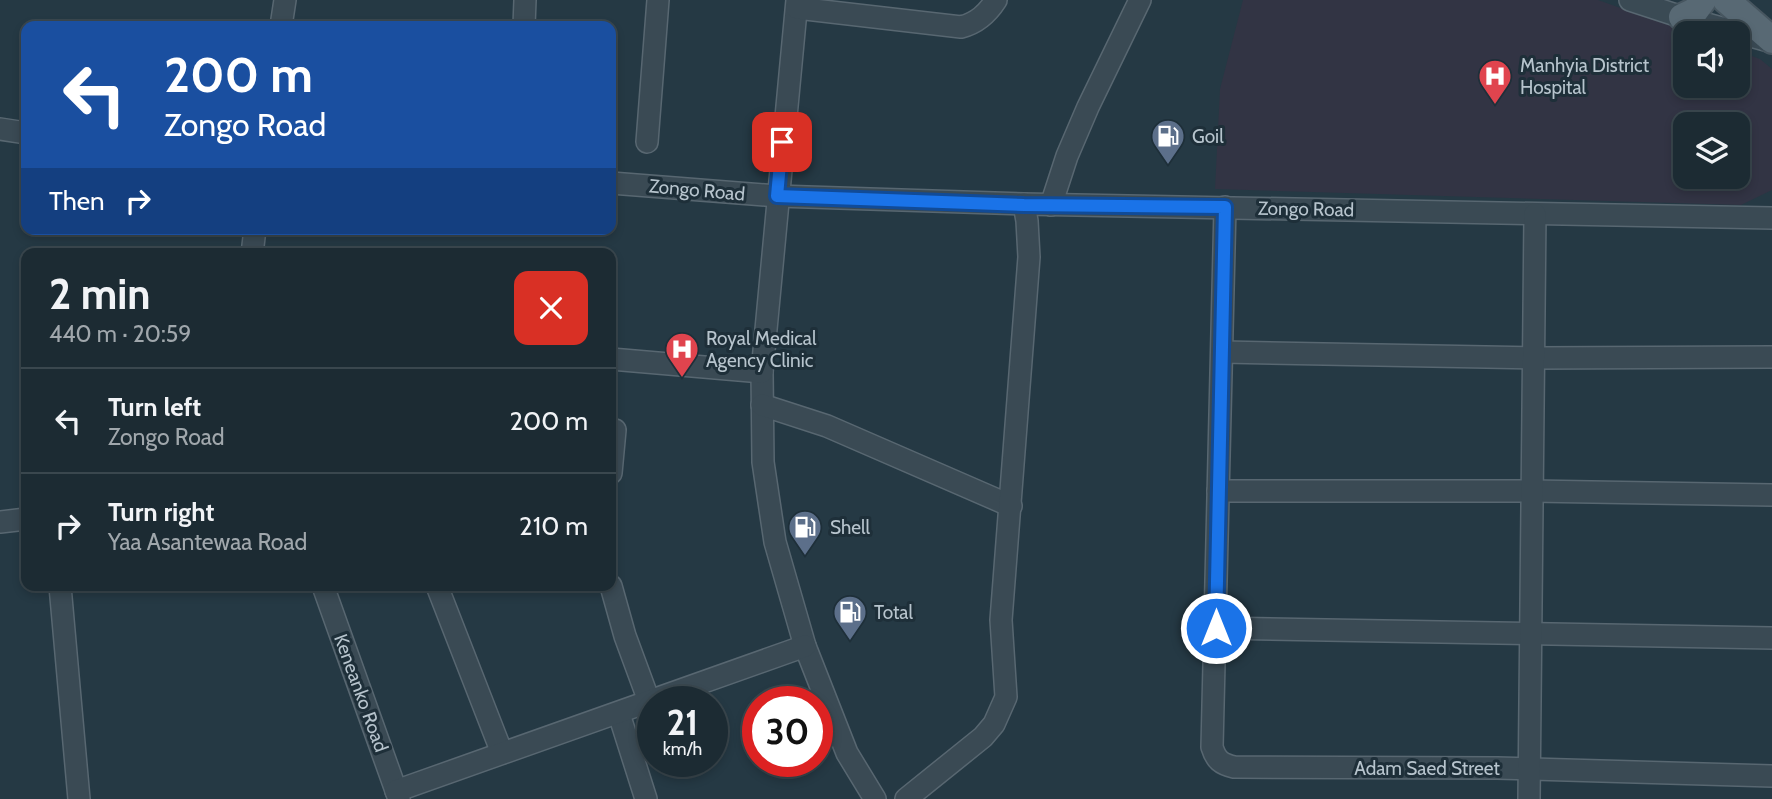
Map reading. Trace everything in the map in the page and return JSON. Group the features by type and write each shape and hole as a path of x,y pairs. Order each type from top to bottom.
{"main road":[{"path":"1682,17 1695,11 1703,0"},
{"path":"1726,0 1772,41"}],"street":[{"path":"282,21 285,0"},
{"path":"524,21 525,0"},
{"path":"647,142 658,0"},
{"path":"875,799 847,753 805,646 789,595 769,513 763,462 761,372 797,4 961,27 984,16 996,0"},
{"path":"1051,205 1067,156 1088,107 1140,0"},
{"path":"1630,0 1772,41"},
{"path":"0,129 21,132"},
{"name":"Zongo Road","path":"616,183 777,196 1024,205 1772,218"},
{"path":"1749,217 1772,203"},
{"path":"906,799 983,737 1001,711 1006,697 1001,620 1029,257 1024,205"},
{"path":"1225,207 1216,628 1772,638"},
{"path":"1529,799 1535,214"},
{"path":"1223,352 1535,358 1772,356"},
{"path":"616,359 761,372"},
{"path":"762,405 827,426 1011,506"},
{"path":"1218,491 1532,491 1772,495"},
{"path":"0,522 21,520"},
{"path":"60,591 79,799"},
{"name":"Keneanko Road","path":"325,591 398,795"},
{"path":"439,591 502,752"},
{"path":"612,591 643,686"},
{"name":"Adam Saed Street","path":"1216,628 1212,747 1215,757 1222,764 1234,767 1529,769 1772,776"},
{"path":"692,686 805,646"},
{"path":"398,795 502,752 637,706"},
{"path":"619,714 646,799"}],"shaded area":[{"name":"Manhyia District Hospital","path":"1243,0 1598,0 1673,27 1673,98 1750,98 1750,55 1760,59 1772,69 1772,190 1741,205 1215,189 1220,89"}],"place":[{"name":"Manhyia District Hospital","path":"1495,106"},
{"name":"Goil","path":"1168,166"},
{"name":"Royal Medical Agency Clinic","path":"682,379"},
{"name":"Shell","path":"805,557"},
{"name":"Total","path":"850,642"}],"route":[{"path":"782,142 777,196 1024,205 1225,207 1216,628"}]}
